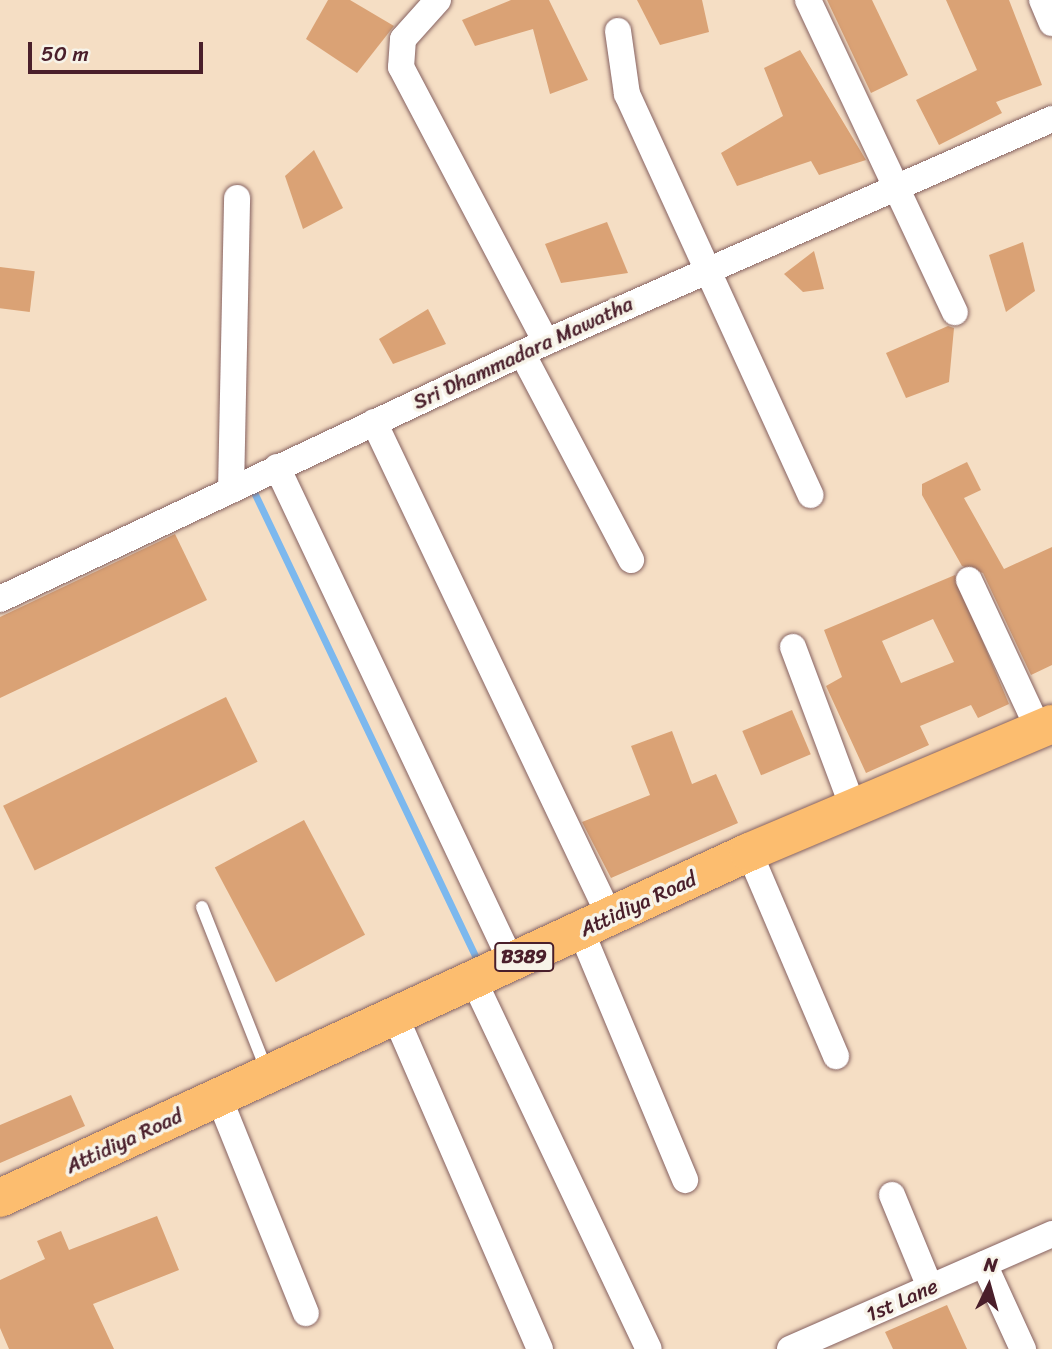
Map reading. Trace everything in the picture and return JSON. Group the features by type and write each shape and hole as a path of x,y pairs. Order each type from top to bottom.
{"main road":[{"name":"Attidiya Road","path":"0,1198 397,1018 750,852 1046,727"}],"street":[{"path":"808,0 955,312"},
{"path":"1041,0 1052,23"},
{"path":"422,6 403,39 404,75 546,342"},
{"path":"618,31 628,94 706,270 811,495"},
{"name":"Sri Dhammadara Mawatha","path":"0,599 546,342 897,185 1052,119"},
{"path":"231,490 237,198"},
{"path":"522,354 631,560"},
{"path":"374,422 595,924 685,1180"},
{"path":"277,467 512,963"},
{"path":"969,580 1046,727"},
{"path":"793,648 854,810"},
{"path":"750,852 836,1056"},
{"path":"474,981 649,1349"},
{"path":"397,1018 540,1349"},
{"path":"219,1098 306,1313"},
{"path":"892,1195 930,1287"},
{"name":"1st Lane","path":"790,1349 1052,1234"},
{"path":"984,1264 1023,1349"}],"lane":[{"path":"202,907 269,1075"}],"building":[{"path":"328,0 350,0 394,26 357,73 306,39"},
{"path":"511,0 549,0 588,80 550,94 533,29 475,46 462,20"},
{"path":"637,0 702,0 709,32 660,45"},
{"path":"827,0 872,0 908,75 871,93"},
{"path":"946,0 1009,0 1042,85 996,102 1002,113 939,145 916,100 977,70"},
{"path":"800,50 866,160 819,175 811,161 737,186 721,153 783,116 764,68"},
{"path":"314,150 343,208 303,229 285,176"},
{"path":"607,222 628,273 561,283 545,244"},
{"path":"1023,242 1035,291 1006,312 989,255"},
{"path":"814,251 824,289 803,292 784,274"},
{"path":"0,267 35,271 30,312 0,308"},
{"path":"428,309 446,344 393,364 379,339"},
{"path":"948,326 954,328 949,382 906,398 886,353"},
{"path":"967,462 981,490 964,498 1004,569 1052,547 1052,665 1031,675 983,573 962,566 922,495 922,484"},
{"path":"175,534 207,600 0,698 0,617"},
{"path":"955,575 1009,704 978,718 971,705 920,726 929,745 866,773 826,686 842,677 824,630","holes":["933,619 954,662 901,683 882,641"]},
{"path":"226,697 258,762 35,870 3,806"},
{"path":"792,710 811,754 761,775 742,731"},
{"path":"672,731 692,784 716,774 738,823 611,878 582,822 650,795 631,746"},
{"path":"304,820 365,935 276,982 215,867"},
{"path":"71,1095 85,1126 0,1163 0,1125"},
{"path":"157,1216 179,1270 93,1304 114,1349 9,1349 0,1328 0,1280 45,1259 37,1241 61,1231 69,1250"},
{"path":"947,1305 967,1349 893,1349 885,1332"}],"waterway":[{"path":"253,490 478,962"}]}
